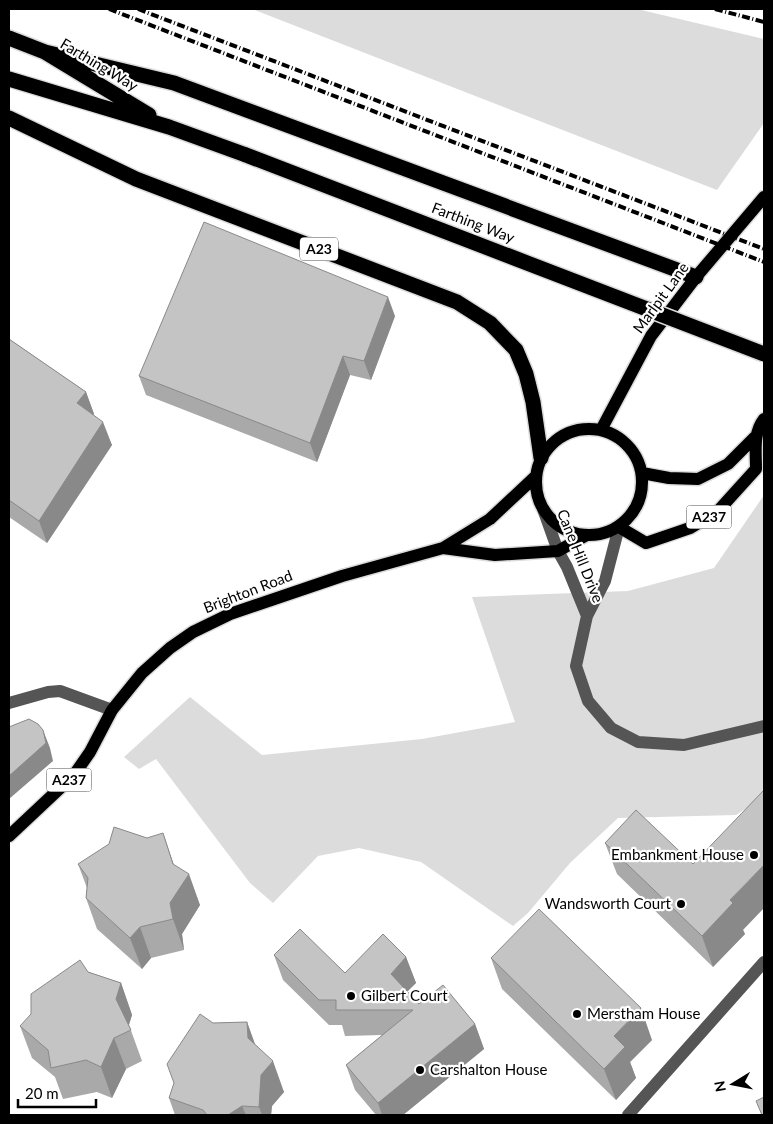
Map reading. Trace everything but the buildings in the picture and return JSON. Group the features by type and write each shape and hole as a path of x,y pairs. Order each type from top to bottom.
{"highway":[{"name":"Farthing Way","path":"9,38 45,52 169,127"},
{"path":"45,52 174,84 696,277"},
{"name":"Farthing Way","path":"9,78 169,127 246,155 764,354"},
{"name":"A23","path":"9,118 136,179 458,302 490,323 516,350 526,374 533,402 541,458"}],"main road":[{"name":"Marlpit Lane","path":"601,430 651,336 696,277 764,197"},
{"name":"A237","path":"619,527 646,542 690,528 718,511 756,469 755,437 764,418"},
{"path":"580,430 601,430 616,435 628,445 637,458 642,473 643,488 639,504 630,517 619,527 585,536 568,532 554,523 543,509 536,493 536,476 541,458 549,446 560,437 580,430"},
{"name":"A237","path":"642,473 669,478 698,479 728,464 755,437"},
{"name":"Brighton Road","path":"112,710 142,673 170,648 193,632 230,614 342,576 444,548 490,519 536,476"},
{"name":"Brighton Road","path":"444,548 495,555 558,551 585,536"},
{"name":"A237","path":"9,836 74,775 90,752 112,710"}],"street":[{"name":"Cane Hill Drive","path":"543,509 558,551 567,567 587,616"},
{"name":"Cane Hill Drive","path":"619,527 605,581 587,616 576,666 588,701 611,728 638,742 684,746 764,726"},
{"path":"9,703 60,690 112,710"},
{"path":"628,1115 764,962"}],"shaded area":[{"path":"252,9 637,9 764,39 764,123 717,190"},
{"path":"764,495 764,797 736,815 618,818 570,863 528,913 513,926 421,862 359,848 318,856 273,903 250,883 156,759 139,769 124,757 190,697 262,755 422,739 515,722 472,597 628,591 714,568"}],"railway":[{"path":"109,9 764,262"},
{"path":"138,9 764,249"},
{"path":"715,9 764,22"}],"place":[{"name":"Embankment House","path":"754,855"},
{"name":"Wandsworth Court","path":"681,904"},
{"name":"Gilbert Court","path":"351,996"},
{"name":"Merstham House","path":"577,1014"},
{"name":"Carshalton House","path":"420,1070"}]}
